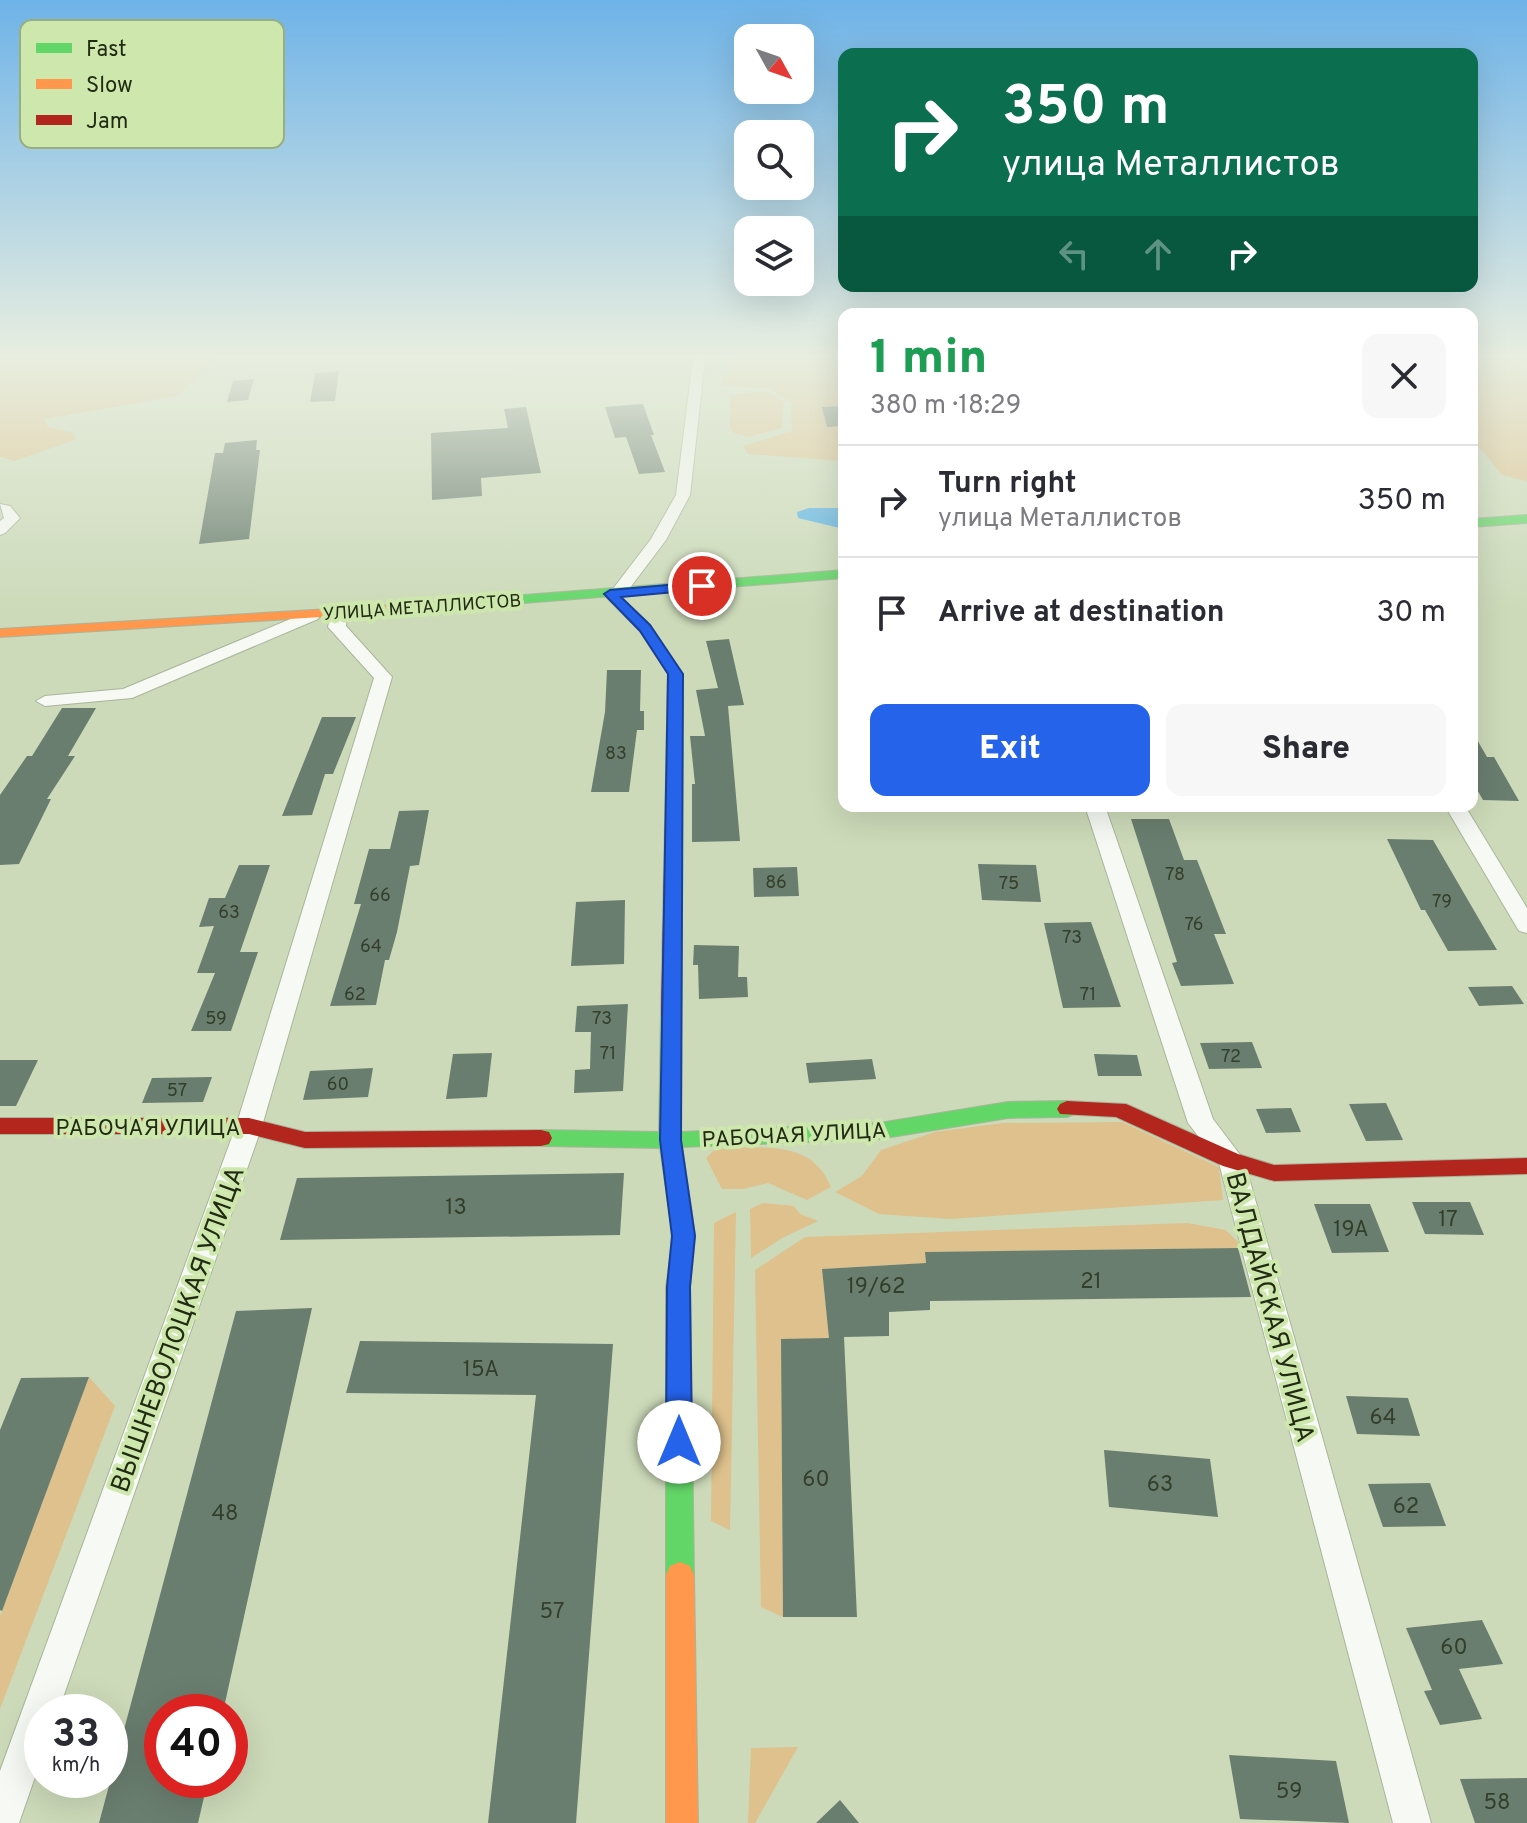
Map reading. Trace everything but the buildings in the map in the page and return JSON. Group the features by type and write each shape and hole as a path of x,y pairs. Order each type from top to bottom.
{"street":[{"path":"682,1823 678,1287 684,1236 670,1140 675,674 645,628 614,594 658,540 683,495 689,444"},
{"path":"0,508 5,509 12,518 0,530"},
{"path":"1478,523 1527,519"},
{"name":"УЛИЦА МЕТАЛЛИСТОВ","path":"0,633 614,594 838,575"},
{"path":"45,701 126,694 325,614"},
{"name":"ВЫШНЕВОЛОЦКАЯ УЛИЦА","path":"0,1823 249,1126 383,677 325,614"},
{"name":"ВАЛДАЙСКАЯ УЛИЦА","path":"1097,812 1201,1123 1231,1160 1412,1823"},
{"path":"1459,812 1527,926"},
{"name":"РАБОЧАЯ УЛИЦА","path":"0,1126 249,1126 305,1140 596,1137 670,1140 879,1131 1008,1110 1119,1109 1231,1160 1274,1173 1527,1166"}],"shaded area":[{"path":"0,444 63,444 14,461 0,457"},
{"path":"838,444 838,461 748,454 743,446"},
{"path":"1478,444 1527,444 1527,481 1502,475"},
{"path":"1122,1122 1219,1167 1223,1200 950,1219 879,1214 835,1192 862,1176 881,1150 935,1132 1003,1123"},
{"path":"730,1147 775,1148 802,1155 823,1172 831,1187 807,1200 768,1183 743,1189 722,1189 706,1158 713,1151"},
{"path":"763,1203 794,1206 800,1214 818,1221 782,1238 751,1258 750,1209"},
{"path":"736,1212 730,1530 711,1521 714,1223"},
{"path":"1187,1223 1226,1230 1244,1248 925,1252 926,1263 822,1269 829,1338 781,1340 783,1617 761,1607 755,1270 805,1237"},
{"path":"89,1377 115,1406 0,1709 0,1616"},
{"path":"798,1747 755,1823 748,1823 751,1748"}],"water":[{"path":"809,508 838,508 838,528 798,518 797,512"}],"traffic: fast":[{"path":"1478,523 1527,519"},
{"path":"395,609 838,574"},
{"path":"671,1015 670,1140 684,1236 678,1287 680,1575"},
{"path":"541,1138 670,1140 879,1131 1008,1110 1067,1109"}],"traffic: slow":[{"path":"0,633 395,609"},
{"path":"680,1575 682,1823"}],"traffic: jam":[{"path":"610,594 645,628 675,674 671,1015"},
{"path":"1067,1109 1119,1109 1231,1160 1274,1173 1527,1166"},
{"path":"0,1126 249,1126 305,1140 541,1138"}],"route":[{"path":"679,1442 678,1287 684,1236 670,1140 675,674 645,628 610,594 702,586"}]}
